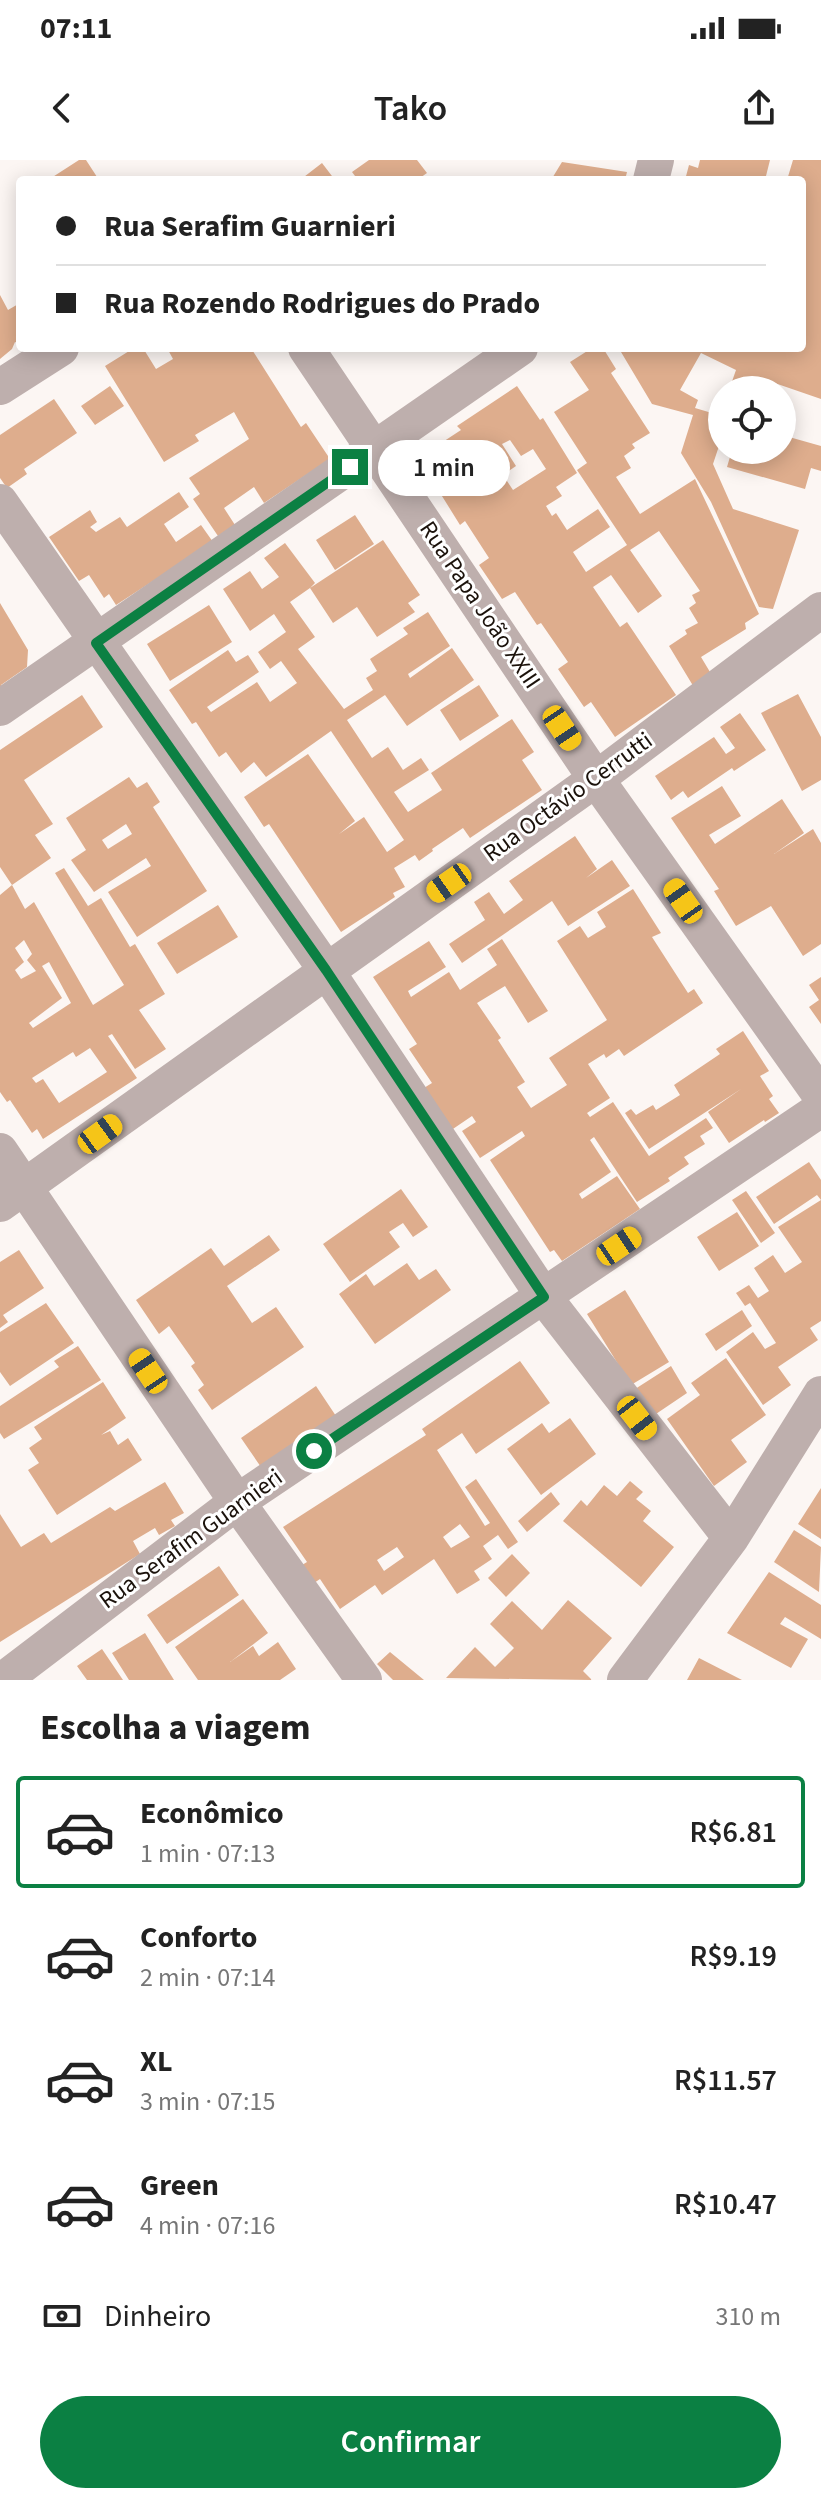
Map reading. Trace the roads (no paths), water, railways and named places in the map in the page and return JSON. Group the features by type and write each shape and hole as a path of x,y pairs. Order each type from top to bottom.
{"street":[{"path":"0,387 55,352"},
{"name":"Rua Papa João XXIII","path":"309,352 596,779 821,1096"},
{"path":"0,708 514,352"},
{"path":"0,502 326,970 544,1297 731,1538"},
{"name":"Rua Octávio Cerrutti","path":"12,1196 596,779 821,610"},
{"name":"Rua Serafim Guarnieri","path":"3,1680 237,1502 821,1109"},
{"path":"0,1151 12,1196 364,1680"},
{"path":"625,1680 731,1538 821,1394"}]}
